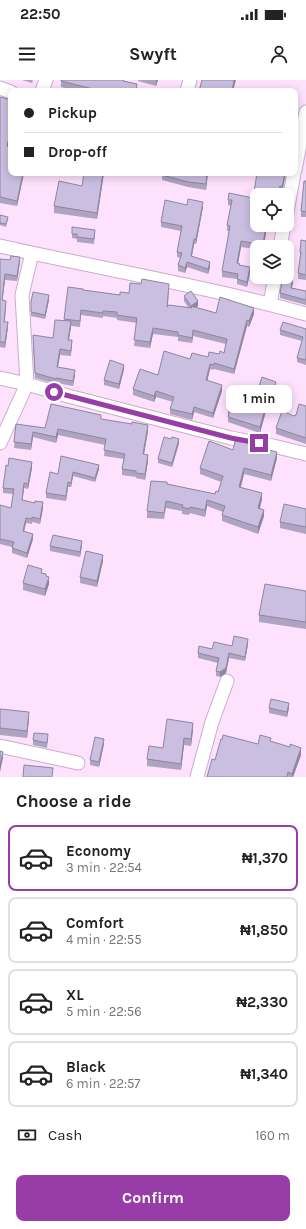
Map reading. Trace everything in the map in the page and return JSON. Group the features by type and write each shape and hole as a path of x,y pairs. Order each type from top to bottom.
{"street":[{"path":"298,146 306,112"},
{"path":"292,188 294,176"},
{"path":"0,246 141,275 270,304 306,314"},
{"path":"0,442 27,384 22,295 32,253"},
{"path":"270,304 274,284"},
{"path":"0,378 231,438 306,454"},
{"path":"197,777 214,716 227,681"},
{"path":"0,746 78,763"}],"building":[{"path":"124,80 123,81 137,84 136,88 89,88 61,81"},
{"path":"202,80 234,80 233,88 200,88"},
{"path":"0,97 8,99 8,176 22,176 17,201 0,197"},
{"path":"84,176 103,176 97,213 54,206 59,181 82,186"},
{"path":"166,176 207,176 206,184 188,182"},
{"path":"257,176 284,176 282,187 280,186 280,188 255,188"},
{"path":"304,181 306,181 306,212 301,211"},
{"path":"229,193 250,197 250,232 265,232 264,240 250,240 250,243 241,241 237,263 240,264 239,265 250,267 247,282 237,279 238,274 222,271 230,226 227,225 232,200 228,200"},
{"path":"188,199 203,202 191,256 210,262 208,269 187,262 185,268 178,265 182,253 177,252 182,226 161,222 165,200 187,205"},
{"path":"0,215 8,217 6,224 0,223"},
{"path":"72,227 95,230 94,239 77,237 77,234 72,234"},
{"path":"301,240 306,241 306,275 298,273"},
{"path":"11,256 20,257 17,276 5,274 2,300 6,301 4,322 8,322 5,342 0,342 0,259 10,260"},
{"path":"142,279 169,284 167,307 169,305 192,308 191,306 216,313 220,297 254,308 249,321 247,320 234,369 214,363 214,365 210,364 206,380 222,385 213,413 194,407 192,414 170,409 174,397 156,391 154,396 133,389 140,369 158,375 164,351 190,359 192,353 208,357 209,352 219,354 220,351 224,353 227,339 193,330 192,338 178,335 178,332 153,328 150,342 134,340 137,318 117,315 117,312 103,311 103,313 81,310 80,321 64,319 68,287 120,295 120,292 129,293 130,283 141,284"},
{"path":"282,284 292,284 291,288 306,291 306,300 280,293"},
{"path":"191,291 198,301 191,306 184,296"},
{"path":"33,292 49,295 45,315 31,312"},
{"path":"55,320 71,321 68,340 72,340 71,351 60,349 57,367 75,370 73,381 56,379 35,373 33,335 53,338"},
{"path":"283,322 306,329 306,360 297,358 303,337 280,330"},
{"path":"110,360 124,365 119,384 104,380"},
{"path":"262,377 276,382 273,392 270,391 260,427 228,417 230,410 228,410 236,385 257,392"},
{"path":"51,404 101,415 101,419 148,425 143,454 148,455 145,474 122,469 125,454 104,450 106,439 58,429 56,437 33,432 31,444 14,442 16,424 45,428"},
{"path":"299,404 306,406 306,438 276,428 282,411 294,416 296,415"},
{"path":"164,437 179,439 172,463 158,459"},
{"path":"209,441 233,450 235,441 252,444 252,446 277,452 271,475 244,468 239,487 262,493 258,508 264,510 258,527 222,515 225,506 207,500 205,510 190,507 189,509 182,507 183,505 166,501 164,513 147,511 151,481 167,482 167,484 215,494 216,491 218,492 223,476 200,468"},
{"path":"61,456 99,465 95,478 73,472 71,483 68,482 66,496 46,493 50,472 58,474"},
{"path":"9,458 32,462 28,484 24,483 22,500 35,503 35,501 43,502 40,519 32,517 32,519 26,518 23,531 33,534 27,553 12,548 14,542 0,539 0,505 11,508 14,489 3,488 6,465 8,466"},
{"path":"284,504 306,509 306,527 280,522"},
{"path":"53,535 82,541 80,552 50,546"},
{"path":"86,551 103,555 97,581 80,577"},
{"path":"28,565 42,569 41,573 46,574 46,576 49,577 45,589 23,583"},
{"path":"265,584 306,591 306,622 259,615"},
{"path":"234,636 248,639 245,657 229,653 226,668 220,672 216,671 219,658 198,653 199,646 212,649 214,642 232,646"},
{"path":"271,699 289,703 287,712 269,708"},
{"path":"0,709 29,712 27,731 0,728"},
{"path":"167,719 193,723 191,739 184,738 181,764 147,759 149,746 163,748"},
{"path":"34,733 48,734 47,743 33,740"},
{"path":"223,735 258,744 260,735 271,738 270,741 290,747 290,744 301,748 292,774 288,772 287,777 207,777 212,759 215,760"},
{"path":"95,737 104,739 99,762 90,760"},
{"path":"0,751 3,752 0,766"},
{"path":"24,765 53,768 52,777 23,777"}],"route":[{"path":"54,392 231,438 259,443"}]}
